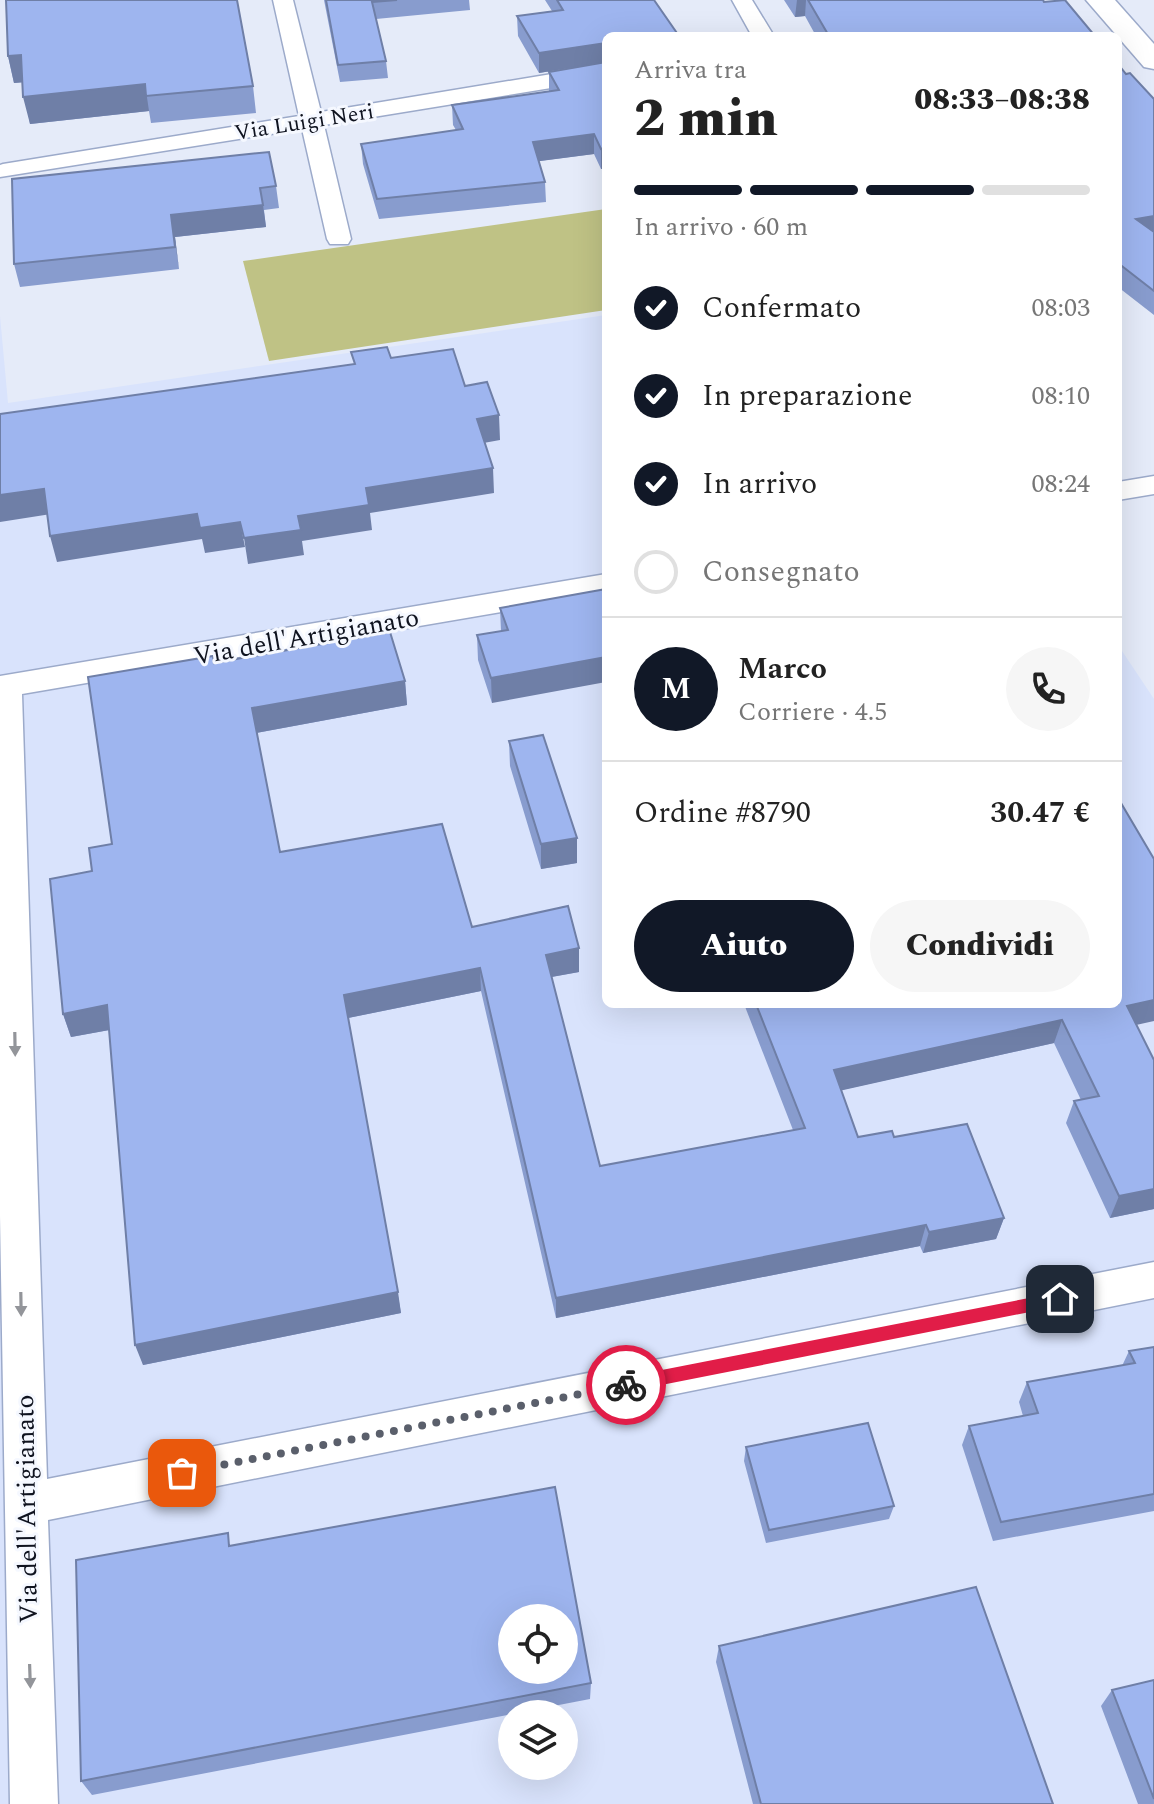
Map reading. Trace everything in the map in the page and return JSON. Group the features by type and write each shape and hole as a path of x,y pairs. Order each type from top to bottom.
{"main road":[{"path":"1100,0 1154,61"}],"street":[{"path":"283,0 339,239"},
{"path":"742,0 761,32"},
{"name":"Via Luigi Neri","path":"3,171 602,73"},
{"path":"1122,490 1154,485"},
{"name":"Via dell'Artigianato","path":"34,1804 3,686 602,585"},
{"path":"25,1504 1154,1280"}],"shaded area":[{"path":"0,316 8,403 602,316 602,1008 1122,1008 1122,651 1154,699 1154,1804 0,1804"}],"green space":[{"path":"602,210 602,311 269,361 243,261"}],"building":[{"path":"6,0 237,0 253,86 146,96 145,84 23,97 21,55 8,56"},
{"path":"326,0 397,0 372,2 386,61 338,65"},
{"path":"557,0 654,0 676,32 602,32 602,44 539,53 517,16 563,10"},
{"path":"808,0 1065,0 1092,32 827,32"},
{"path":"602,63 602,149 594,134 533,142 545,182 377,199 361,144 463,129 452,105 559,90 549,72"},
{"path":"1122,69 1126,74 1130,73 1154,99 1154,216 1136,219 1154,232 1154,291 1122,266"},
{"path":"269,152 276,186 260,188 263,205 171,215 175,247 14,264 12,179"},
{"path":"387,347 391,358 453,349 465,386 487,382 499,415 477,419 493,468 366,488 369,505 298,516 301,530 244,538 240,522 200,528 197,514 50,536 44,489 0,495 0,414 355,364 351,352"},
{"path":"602,590 602,658 491,678 477,635 508,630 500,608"},
{"path":"390,632 405,681 252,708 280,852 442,824 472,927 568,906 579,948 546,955 600,1166 805,1128 758,1008 1122,1008 1122,805 1154,859 1154,1000 1127,1006 1154,1060 1154,1189 1119,1196 1074,1101 1099,1096 1062,1020 834,1070 858,1137 892,1131 894,1137 967,1124 1004,1218 929,1232 926,1225 556,1298 480,968 344,995 398,1292 135,1345 107,1005 63,1014 50,879 92,871 89,848 112,844 88,677 213,656 214,663"},
{"path":"543,735 577,838 541,844 509,741"},
{"path":"1154,1347 1154,1494 1001,1522 969,1426 1038,1413 1027,1382 1135,1363 1129,1351"},
{"path":"868,1423 894,1506 769,1530 746,1447"},
{"path":"555,1487 576,1604 498,1604 498,1684 578,1684 578,1612 591,1683 81,1781 76,1560 228,1533 229,1546"},
{"path":"976,1587 1053,1804 761,1804 719,1646"},
{"path":"1154,1680 1154,1799 1112,1690"}],"way so far":[{"path":"182,1473 626,1385"}],"route":[{"path":"626,1385 1060,1299"}]}
